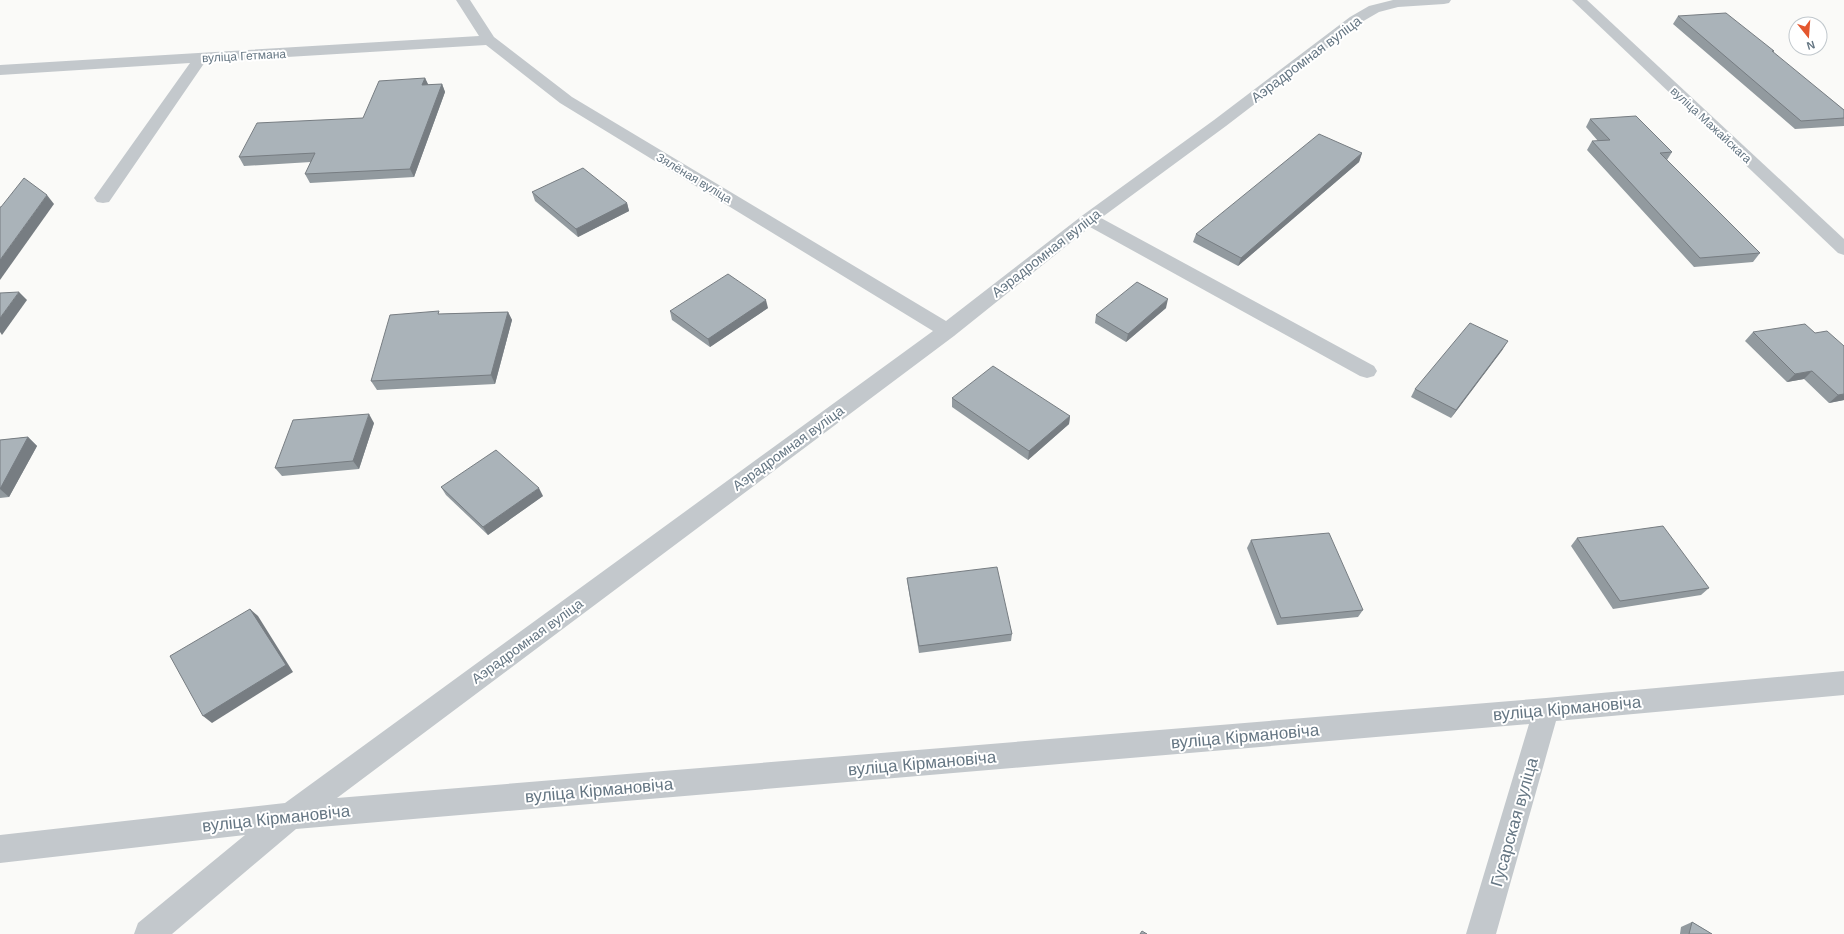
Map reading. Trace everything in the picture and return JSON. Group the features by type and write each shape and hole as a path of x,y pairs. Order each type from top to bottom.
{"street":[{"name":"Зялёная вуліца","path":"463,0 489,40 566,100 946,331"},
{"name":"Аэрадромная вуліца","path":"149,934 290,816 946,331 1089,219 1220,123 1355,20 1374,9 1398,3 1444,0"},
{"name":"вуліца Мажайскага","path":"1578,0 1844,249"},
{"name":"вуліца Гетмана","path":"0,70 489,40"},
{"path":"103,198 201,58"},
{"path":"1089,219 1367,371"},
{"name":"вуліца Кірмановіча","path":"0,849 290,816 1546,710 1844,683"},
{"name":"Гусарская вуліца","path":"1481,934 1546,710"}],"building":[{"path":"1726,13 1844,110 1844,118 1801,121 1678,16"},
{"path":"425,78 422,85 442,84 410,169 305,174 315,153 239,157 257,123 363,118 379,81"},
{"path":"1636,116 1672,152 1660,153 1760,253 1700,258 1592,141 1610,140 1590,119"},
{"path":"1319,134 1362,153 1241,258 1196,234"},
{"path":"583,168 627,203 576,229 532,192"},
{"path":"24,178 47,195 0,260 0,207"},
{"path":"728,274 766,300 708,339 670,311"},
{"path":"1137,282 1168,299 1128,334 1096,315"},
{"path":"19,292 0,318 0,293"},
{"path":"439,311 438,314 508,312 491,375 371,381 390,315"},
{"path":"1470,323 1508,341 1456,410 1415,389"},
{"path":"1805,324 1815,333 1827,331 1844,346 1844,394 1838,395 1812,371 1795,374 1753,332"},
{"path":"993,366 1070,416 1029,451 952,398"},
{"path":"369,414 353,461 275,468 293,420"},
{"path":"28,437 0,489 0,440"},
{"path":"496,450 539,488 483,527 441,487"},
{"path":"1663,526 1709,588 1620,601 1577,538"},
{"path":"1329,533 1363,610 1281,618 1251,540"},
{"path":"997,567 1012,634 919,646 907,578"},
{"path":"250,609 286,665 203,716 170,656"},
{"path":"1692,922 1712,934 1689,934"},
{"path":"1142,931 1147,934 1140,934"}]}
